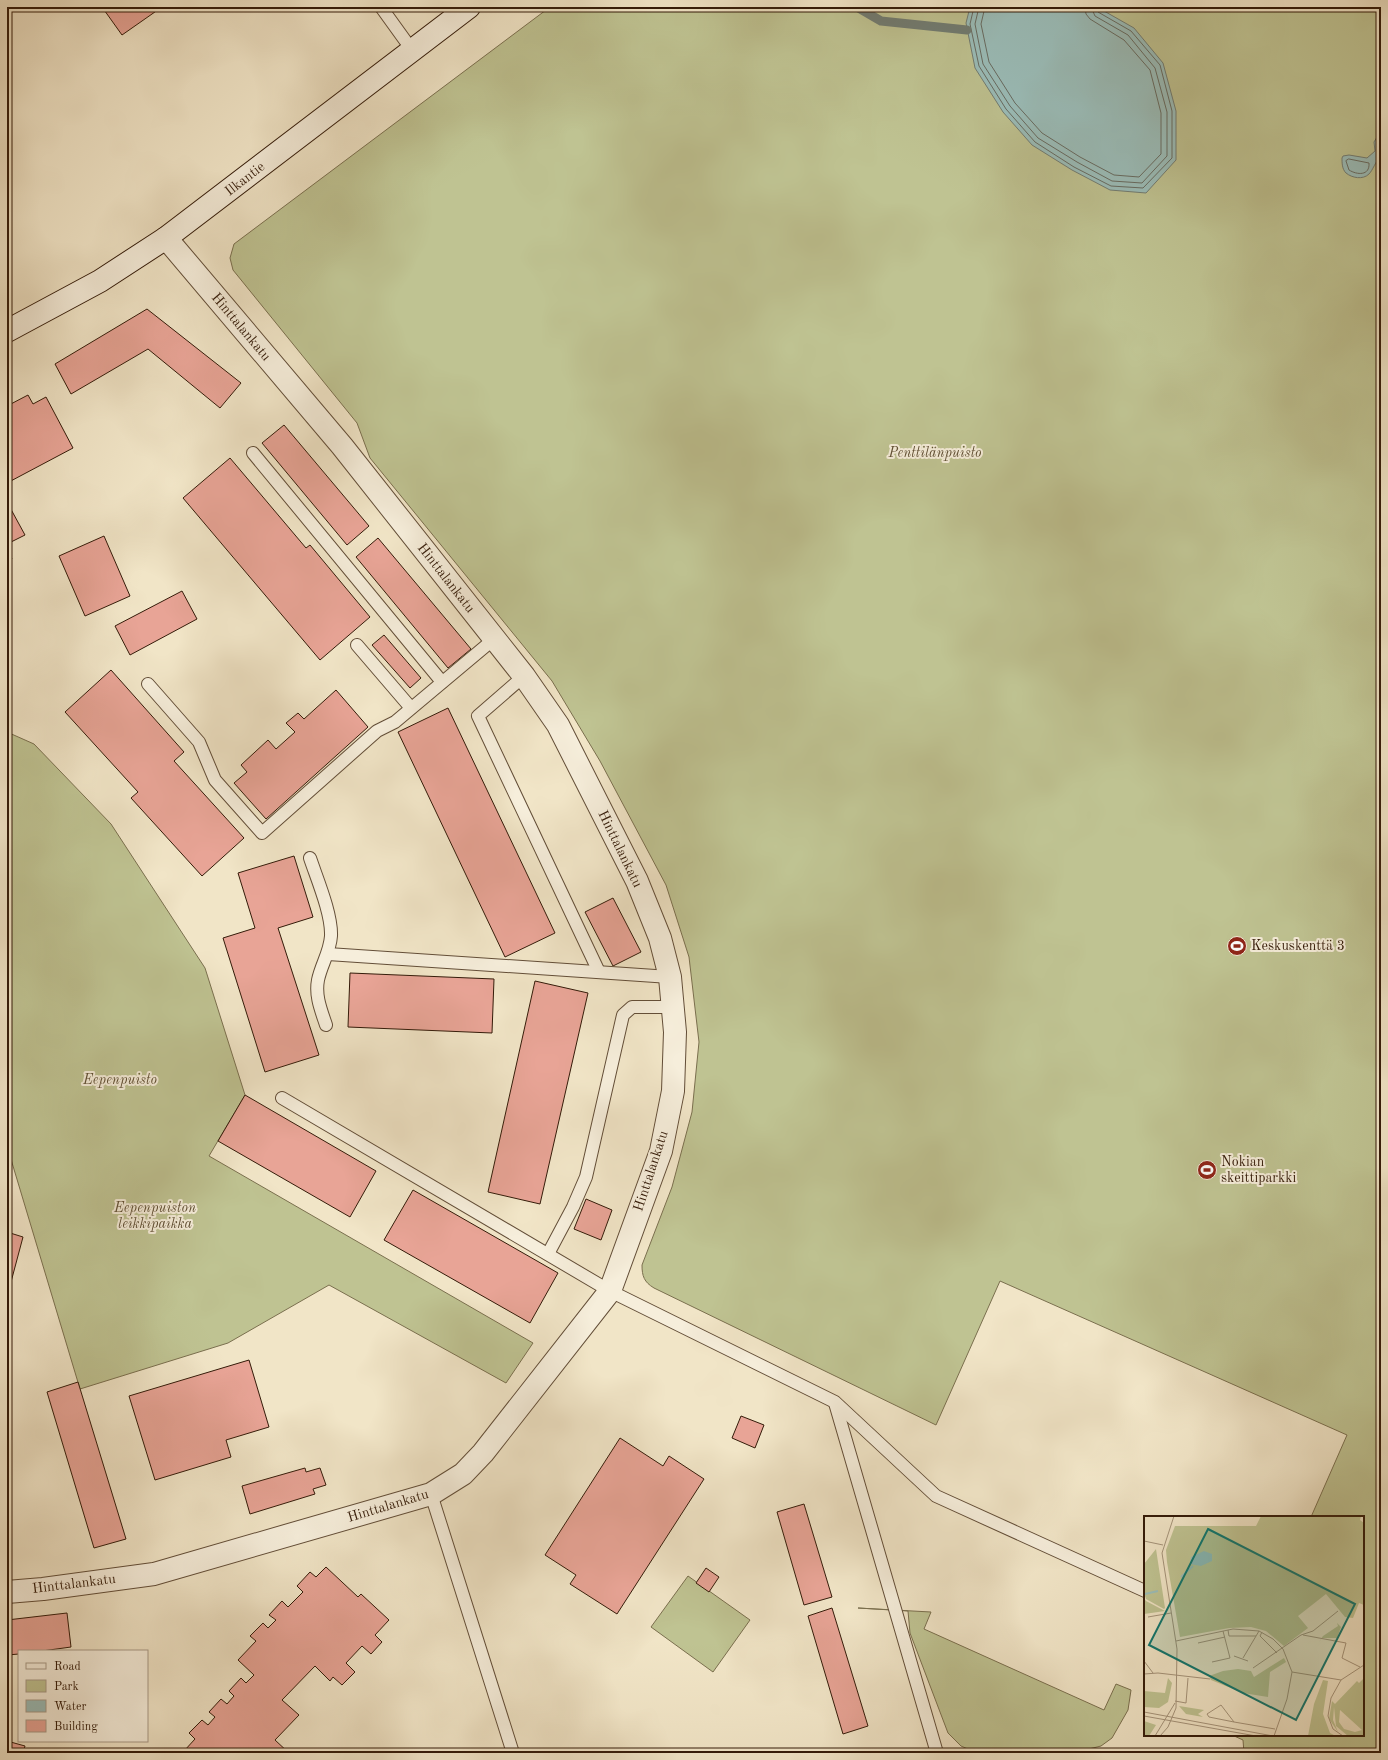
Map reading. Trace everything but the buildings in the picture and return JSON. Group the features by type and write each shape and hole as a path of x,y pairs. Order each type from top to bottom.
{"street":[{"name":"Ilkantie","path":"7,331 100,281 166,238 469,7"},
{"name":"Hinttalankatu","path":"7,1592 43,1589 154,1574 431,1494 463,1474 483,1453 610,1291 661,1151 673,1091 675,1032 673,1007 670,977 660,938 637,882 558,725 524,676 342,446 166,238"}],"lane":[{"path":"382,7 412,50"},
{"path":"253,453 442,682"},
{"path":"148,684 199,742 215,780 262,832 377,731 395,722 494,639"},
{"path":"357,645 411,708"},
{"path":"524,676 478,716 599,972"},
{"path":"310,858 328,916 331,935 328,954 318,979 317,997 326,1025"},
{"path":"328,954 670,977"},
{"path":"548,1254 574,1206 586,1177 623,1015 632,1007 673,1007"},
{"path":"282,1098 610,1291 835,1402 936,1496 1144,1591"},
{"path":"835,1402 937,1753"},
{"path":"431,1494 513,1753"}],"green space":[{"name":"Penttilänpuisto","path":"550,7 1381,7 1381,1753 1244,1753 1243,1740 1234,1736 1364,1736 1364,1516 1311,1516 1347,1435 1000,1281 936,1425 654,1288 644,1278 642,1265 672,1187 692,1112 699,1042 689,957 666,885 600,761 552,681 370,458 357,423 233,270 230,258 234,244"},
{"name":"Eepenpuisto","path":"7,732 34,744 111,824 205,968 245,1095 209,1156 533,1343 506,1383 329,1285 228,1343 80,1389 7,1146"},
{"path":"688,1576 750,1620 713,1672 651,1627"},
{"path":"858,1608 931,1612 924,1629 1104,1710 1116,1684 1131,1690 1128,1710 1112,1738 1101,1746 1077,1752 977,1753 961,1746 948,1733 910,1633 908,1611"}],"water":[{"path":"970,7 1097,7 1134,28 1163,63 1176,111 1176,160 1146,193 1110,190 1072,170 1032,145 1003,112 975,68 966,23"},
{"path":"1377,137 1381,142 1381,156 1369,174 1358,178 1346,173 1342,166 1343,156 1349,155 1367,158 1375,151 1374,142"}],"waterway":[{"path":"857,7 881,21 967,30"}],"place":[{"name":"Keskuskenttä 3","path":"1237,946"},
{"name":"Nokian skeittiparkki","path":"1207,1170"}],"park label":[{"name":"Eepenpuiston leikkipaikka","path":"155,1216"}]}
